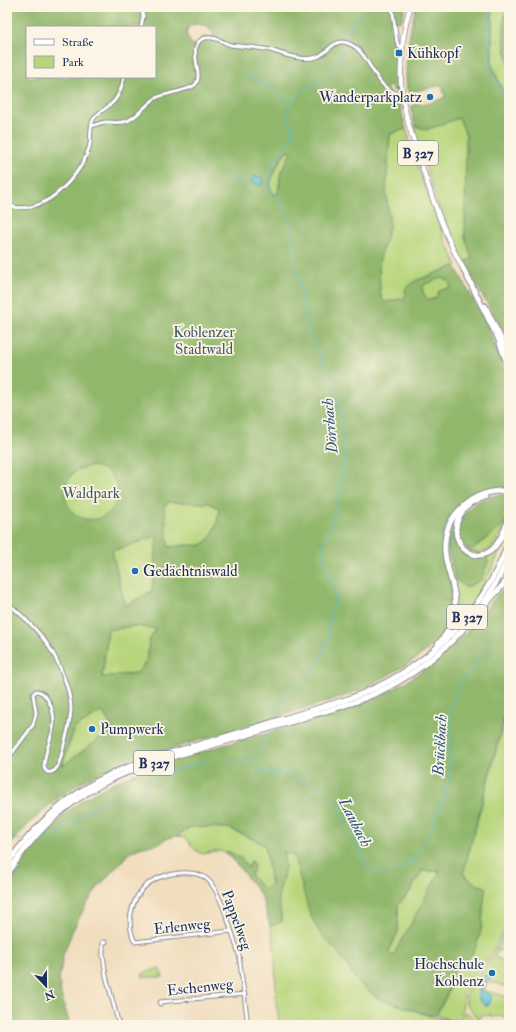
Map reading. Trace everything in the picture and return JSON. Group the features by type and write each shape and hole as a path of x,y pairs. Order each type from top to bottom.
{"highway":[{"name":"B 327","path":"464,270 491,316 509,355"},
{"name":"B 327","path":"464,270 498,338 509,369"},
{"path":"428,655 441,641 449,628 455,607 453,586 444,552 445,537 452,519 461,506 469,500 490,492 500,490 509,491"},
{"path":"509,494 495,494 480,499 465,509 460,515 455,528 457,540 463,549 468,552 477,554 486,553 498,544 509,519"},
{"name":"B 327","path":"7,875 23,852 53,819 81,797 102,784 140,767 269,730 376,688 403,673 442,644 476,606 489,586 509,541"},
{"name":"B 327","path":"7,864 31,834 59,807 79,792 103,778 155,758 365,698 407,677 445,649 467,626 494,586 509,556"},
{"path":"477,613 509,578"}],"main road":[{"name":"B 327","path":"410,7 404,31 401,72 402,94 411,131 430,192 443,225 464,270"}],"street":[{"path":"141,26 143,17 142,7"},
{"path":"392,7 397,42 399,47 403,47"},
{"path":"92,126 102,123 121,123 128,121 134,118 150,102 158,97 194,86 198,79 196,61 198,45 200,40 208,37 230,44 269,50 292,57 308,59 320,56 337,43 346,43 360,51 377,77 389,90 394,93 402,94"},
{"path":"7,205 26,208 37,205 51,198 70,180 85,160 90,145 92,121 96,116 112,104 117,97 124,78"},
{"path":"7,602 40,634 48,645 62,672 71,709 63,750 58,765 54,771 47,772 44,768 54,722 50,704 44,694 40,691 35,691 33,695 36,710 33,725 7,760"},
{"name":"Pappelweg","path":"135,942 132,936 130,918 131,910 136,898 144,887 163,876 173,874 190,872 204,876 217,894 239,955 248,1025"},
{"name":"Erlenweg","path":"135,942 231,931"},
{"path":"106,942 103,942 104,967 119,1025"},
{"name":"Eschenweg","path":"160,1004 160,1002 174,1000 244,994"}],"green space":[{"name":"Koblenzer Stadtwald","path":"7,7 405,7 401,22 390,20 395,48 393,52 397,62 398,91 393,90 389,86 386,89 392,95 397,96 406,129 390,134 386,192 390,224 379,262 380,292 382,299 385,302 404,298 406,294 405,289 415,281 455,266 487,325 502,363 509,387 509,488 490,489 477,493 466,500 452,515 446,526 443,537 443,547 452,594 452,614 450,621 439,639 431,647 412,661 374,683 338,698 127,762 99,773 61,796 37,816 7,849","holes":["197,24 208,26 215,36 203,37 196,45 191,44 186,33 189,26","287,150 291,153 281,171 278,193 275,195 270,188 271,183 276,168","440,278 446,279 451,287 439,291 436,298 429,300 424,293 424,285","90,466 98,467 110,474 117,486 118,493 117,500 108,514 101,518 84,519 75,514 68,506 65,497 66,487 70,478 78,470","168,502 209,503 219,508 218,518 212,535 205,543 200,545 169,547 164,507","157,536 152,591 125,606 112,551","135,626 156,629 149,640 146,662 137,673 102,677 108,630","102,711 113,729 62,766 75,728"]},
{"path":"416,7 492,7 492,65 509,107 509,344 501,326 464,263 472,258 465,237 466,135 459,118 426,130 416,126 413,119 412,106 416,104 428,104 445,97 442,85 411,92 407,90 406,69 408,48"},
{"path":"492,7 506,7 504,38 509,63 509,107 492,65"},
{"path":"506,7 509,7 509,63 504,35"},
{"path":"459,118 466,135 465,237 472,259 464,263 440,211 413,127 416,126 426,130"},
{"path":"406,129 429,198 457,265 415,281 404,298 385,302 382,299 380,292 379,262 390,224 386,192 390,134"},
{"path":"287,150 292,153 281,171 278,193 275,196 270,188 272,178"},
{"path":"440,278 446,279 451,284 451,287 439,291 436,298 429,300 423,293 425,284"},
{"name":"Waldpark","path":"91,466 101,468 110,474 116,483 118,493 116,503 110,512 101,518 91,520 81,518 72,512 66,503 64,493 66,483 72,474 81,468"},
{"path":"498,495 509,495 509,511 505,524 473,549 467,548 459,538 458,534 461,520 467,510 476,503 486,498"},
{"path":"168,502 209,503 219,508 218,518 212,535 205,543 198,545 168,547 164,507"},
{"path":"460,510 454,527 458,545 455,545 451,534 456,580 487,556 477,557 467,555 461,552 459,547 484,555 505,536 496,560 484,583 470,605 454,625 452,623 447,557 447,533"},
{"path":"509,511 507,520 499,537 490,548 485,551 473,552 459,542 461,516 505,524"},
{"path":"451,533 455,544 458,545 463,555 473,558 487,556 488,562 481,580 466,588 456,580 448,546"},
{"name":"Gedächtniswald","path":"157,535 152,591 125,606 112,551"},
{"path":"509,581 509,712 505,714 463,874 476,884 486,887 482,927 473,953 467,960 455,969 448,991 436,1015 429,1015 376,997 358,982 338,952 320,934 309,912 294,856 283,852 285,868 278,897 282,922 270,926 262,898 259,893 231,857 225,853 227,851 242,859 248,868 252,860 254,867 251,876 265,890 271,884 265,845 229,828 191,827 177,836 168,838 161,843 139,848 129,853 99,886 86,905 73,930 63,955 59,980 61,995 70,1025 7,1025 7,888 17,870 33,848 66,813 84,799 107,786 154,766 245,739 246,740 380,697 431,665 470,628","holes":["422,871 440,871 393,956 388,953 398,932 398,905 409,893"]},
{"path":"135,626 156,629 146,662 137,673 102,677 108,630"},
{"path":"102,711 113,729 62,766 75,728"},
{"path":"509,712 509,920 490,957 478,968 468,985 464,995 462,1010 453,1021 436,1015 448,993 455,969 473,953 479,937 486,887 476,884 463,874 506,714"},
{"path":"191,827 229,828 265,845 271,884 265,890 251,876 254,867 252,861 248,868 227,851 225,853 221,851 214,851 203,854 200,853 185,838 177,836"},
{"path":"283,851 294,856 320,934 338,952 358,982 376,997 429,1016 451,1021 451,1025 278,1025 279,1017 276,1004 275,955 270,926 282,921 278,897 285,868"},
{"path":"422,871 440,871 393,957 388,953 398,932 398,905 409,893"},
{"path":"509,924 509,933 505,932"},
{"path":"500,942 509,947 509,955 507,952 498,950 495,957 509,963 509,972 505,972 502,976 509,982 509,987 497,984 497,982 495,982 495,984 487,982 488,980 484,978 479,989 478,996 482,1003 486,1006 489,1005 492,997 491,995 482,992 484,985 486,985 485,991 509,997 509,1017 490,1016 491,1014 488,1016 480,1015 479,1024 488,1025 477,1025 477,1018 466,1004 466,996 474,979 492,958"},
{"path":"159,968 163,977 143,977 142,974"},
{"path":"466,1012 474,1019 475,1025 453,1025 462,1014"}],"water":[{"path":"253,176 263,178 262,185 252,183"},
{"path":"489,974 492,979 487,980 482,991 491,995 492,997 489,1005 486,1006 480,1000 478,993 485,975"}],"waterway":[{"path":"346,38 349,28 367,7"},
{"name":"Brückbach","path":"490,7 490,60 493,72"},
{"path":"311,86 325,77 338,62 343,47"},
{"name":"Dörrbach","path":"246,77 260,81 265,86 272,88 289,105 288,118 294,131 276,159 272,170 269,189 284,207 292,226 295,263 307,325 328,375 336,386 342,420 344,457 340,493 329,532 323,547 325,560 336,596 330,617 327,644 319,661 308,677 298,680 287,691 278,707 274,719"},
{"name":"Brückbach","path":"494,77 509,105"},
{"path":"289,104 300,93 309,87"},
{"path":"231,178 248,182"},
{"name":"Brückbach","path":"395,872 411,861 428,837 441,806 449,781 451,709 459,685 509,621"},
{"name":"Dörrbach","path":"246,760 255,756 270,730"},
{"name":"Laubach","path":"133,787 163,774 208,760"},
{"name":"Laubach","path":"224,761 243,761 262,772 293,775 323,791 337,802 345,823 355,840 366,865 376,872"},
{"name":"Laubach","path":"35,842 48,841 91,809 117,794"},
{"name":"Laubach","path":"7,843 10,838 23,840"},
{"name":"Brückbach","path":"413,858 416,865"},
{"name":"Laubach","path":"380,874 388,874"}],"place":[{"name":"Kühkopf","path":"399,53"},
{"name":"Wanderparkplatz","path":"430,97"},
{"name":"Gedächtniswald","path":"135,571"},
{"name":"Pumpwerk","path":"92,729"},
{"name":"Hochschule Koblenz","path":"492,973"}]}
